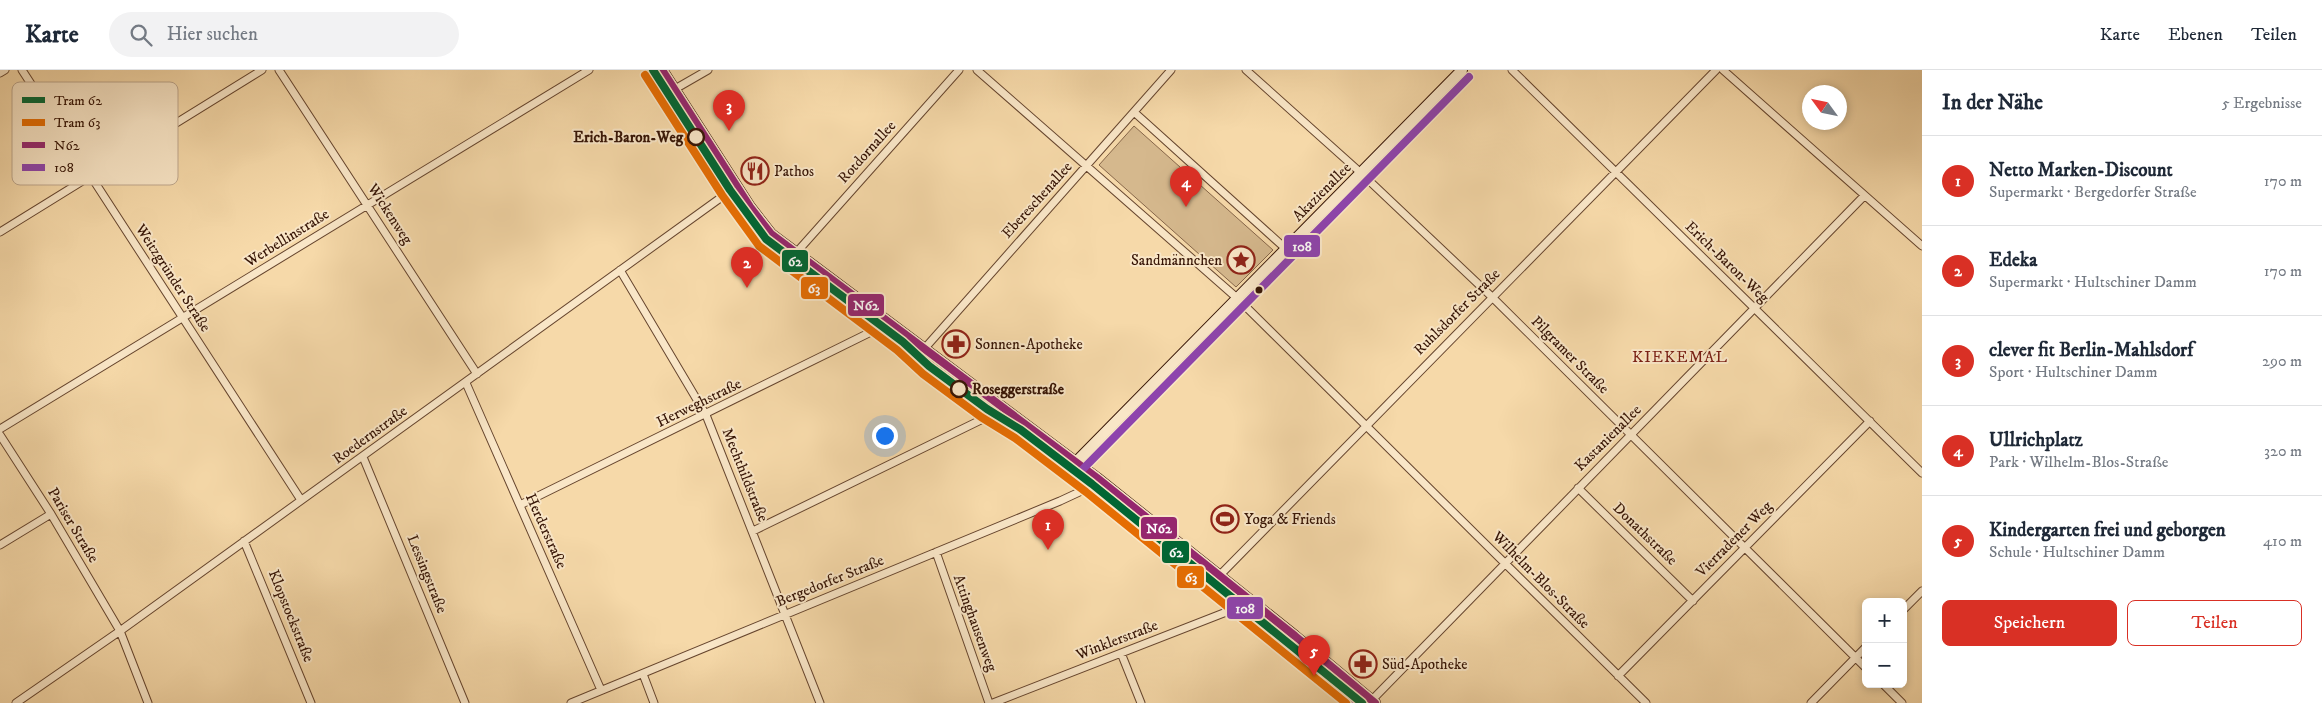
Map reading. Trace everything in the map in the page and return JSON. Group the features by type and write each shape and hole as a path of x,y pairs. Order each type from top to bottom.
{"main road":[{"path":"662,70 765,228 1097,478 1220,575 1373,702"},
{"name":"Akazienallee","path":"1076,462 1462,70"}],"street":[{"path":"0,73 5,70"},
{"name":"Weitzgründer Straße","path":"22,70 30,82"},
{"path":"178,122 262,70"},
{"name":"Wickenweg","path":"279,70 477,374"},
{"name":"Werbellinstraße","path":"0,429 589,70"},
{"path":"675,89 708,70"},
{"name":"Rotdornallee","path":"796,253 959,70"},
{"name":"Wilhelm-Blos-Straße","path":"977,70 1237,298 1646,703"},
{"name":"Ebereschenallee","path":"925,348 1171,70"},
{"name":"Pilgramer Straße","path":"1246,70 1361,173 1492,297 1862,664"},
{"name":"Erich-Baron-Weg","path":"1512,70 1921,470"},
{"name":"Ruhlsdorfer Straße","path":"1220,575 1716,70"},
{"path":"1723,70 1922,246"},
{"path":"1134,112 1286,249"},
{"path":"0,232 76,185"},
{"name":"Weitzgründer Straße","path":"96,185 302,500"},
{"name":"Roedernstraße","path":"16,703 363,457 737,186"},
{"name":"Kastanienallee","path":"1373,702 1504,563 1756,309 1864,196"},
{"name":"Mechthildstraße","path":"620,270 706,416 820,703"},
{"name":"Herweghstraße","path":"520,505 706,416 878,329 886,319"},
{"name":"Herderstraße","path":"466,383 601,690"},
{"path":"753,531 989,416 1001,405"},
{"name":"Vierradener Weg","path":"1618,676 1870,420"},
{"name":"Pariser Straße","path":"0,435 51,514 120,631 148,703"},
{"name":"Lessingstraße","path":"363,457 368,465 465,703"},
{"name":"Bergedorfer Straße","path":"570,703 1060,501 1088,488 1097,478"},
{"name":"Donathstraße","path":"1578,488 1693,600"},
{"path":"0,545 51,514"},
{"name":"Klopstockstraße","path":"244,541 311,703"},
{"name":"Attinghausenweg","path":"936,552 991,703"},
{"path":"1907,606 1922,590"},
{"name":"Winklerstraße","path":"991,703 1234,609 1247,597"},
{"path":"1812,703 1862,652"},
{"path":"1121,653 1141,703"},
{"path":"643,674 654,703"},
{"path":"1887,688 1902,703"}],"shaded area":[{"path":"1134,126 1273,250 1236,287 1099,165"}],"tram line":[{"name":"62","path":"653,70 730,190 766,239 903,342 929,366 987,409 1021,430 1092,484 1362,703"},
{"name":"63","path":"645,75 722,195 759,246 897,350 923,374 981,417 1015,438 1086,492 1346,703"}],"transit line":[{"name":"N62","path":"662,70 750,207 771,234 1097,478 1295,636 1375,703"},
{"name":"108","path":"1083,469 1469,77"},
{"name":"108","path":"1070,470 1237,601 1359,703"}],"place":[{"name":"clever fit Berlin-Mahlsdorf","path":"729,131"},
{"name":"Erich-Baron-Weg","path":"696,137"},
{"name":"Pathos","path":"755,171"},
{"name":"Ullrichplatz","path":"1186,207"},
{"name":"Sandmännchen","path":"1241,260"},
{"name":"Edeka","path":"747,288"},
{"name":"Sonnen-Apotheke","path":"956,344"},
{"name":"Roseggerstraße","path":"959,389"},
{"name":"Yoga & Friends","path":"1225,519"},
{"name":"Netto Marken-Discount","path":"1048,550"},
{"name":"Süd-Apotheke","path":"1363,664"},
{"name":"Kindergarten frei und geborgen","path":"1314,676"}],"district":[{"name":"KIEKEMAL","path":"1680,357"}]}
